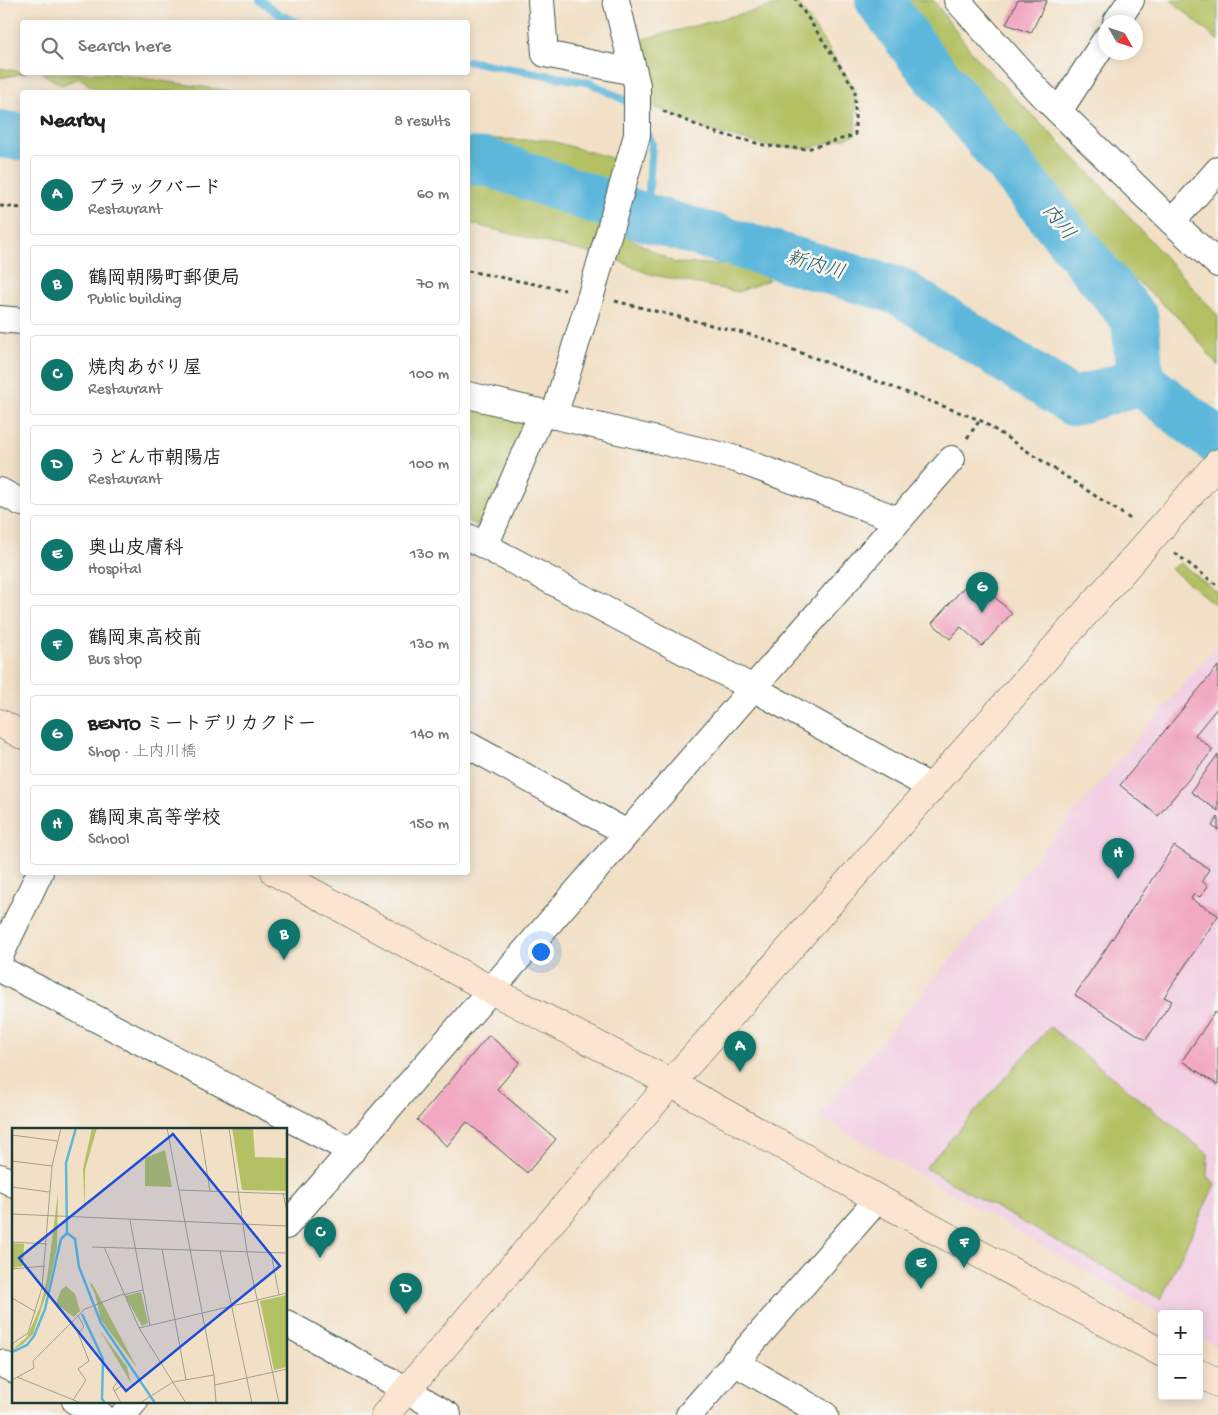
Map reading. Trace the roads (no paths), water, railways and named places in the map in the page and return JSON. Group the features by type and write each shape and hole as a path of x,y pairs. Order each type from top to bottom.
{"street":[{"path":"542,0 545,54 634,72"},
{"path":"616,0 637,85 637,135 592,291 548,414 476,542 753,688 932,788"},
{"path":"958,0 1038,90 1172,222 1218,264"},
{"path":"1120,15 1130,0"},
{"path":"1059,111 1098,51"},
{"path":"1172,222 1218,170"},
{"path":"0,319 20,321"},
{"path":"470,395 736,459 899,520"},
{"path":"288,1224 952,459"},
{"path":"385,1415 671,1082 1218,464"},
{"path":"0,491 20,502"},
{"path":"0,723 20,735"},
{"path":"470,746 627,833"},
{"path":"0,956 39,875"},
{"path":"280,875 491,990 671,1082 878,1199 1158,1351"},
{"path":"0,969 352,1151"},
{"path":"0,1177 12,1183"},
{"path":"688,1415 878,1199"},
{"path":"288,1324 448,1415"},
{"path":"734,1362 825,1415"},
{"path":"0,1363 12,1369"},
{"path":"1203,1375 1218,1383"},
{"path":"76,1402 101,1415"},
{"path":"123,1415 134,1402"}],"waterway":[{"path":"260,0 280,15 292,20"},
{"name":"内川","path":"879,0 922,58 1135,319 1140,381 1218,442"},
{"path":"470,61 591,83 630,103 631,106"},
{"path":"645,129 652,143 647,218"},
{"name":"新内川","path":"0,134 20,137"},
{"name":"新内川","path":"470,161 487,162 647,218 899,291 1073,402 1140,381"}],"place":[{"name":"BENTO ミートデリカクドー","path":"982,613"},
{"name":"鶴岡東高等学校","path":"1118,879"},
{"name":"鶴岡朝陽町郵便局","path":"284,960"},
{"name":"ブラックバード","path":"740,1072"},
{"name":"焼肉あがり屋","path":"320,1258"},
{"name":"鶴岡東高校前","path":"964,1268"},
{"name":"奥山皮膚科","path":"921,1289"},
{"name":"うどん市朝陽店","path":"406,1314"}]}
